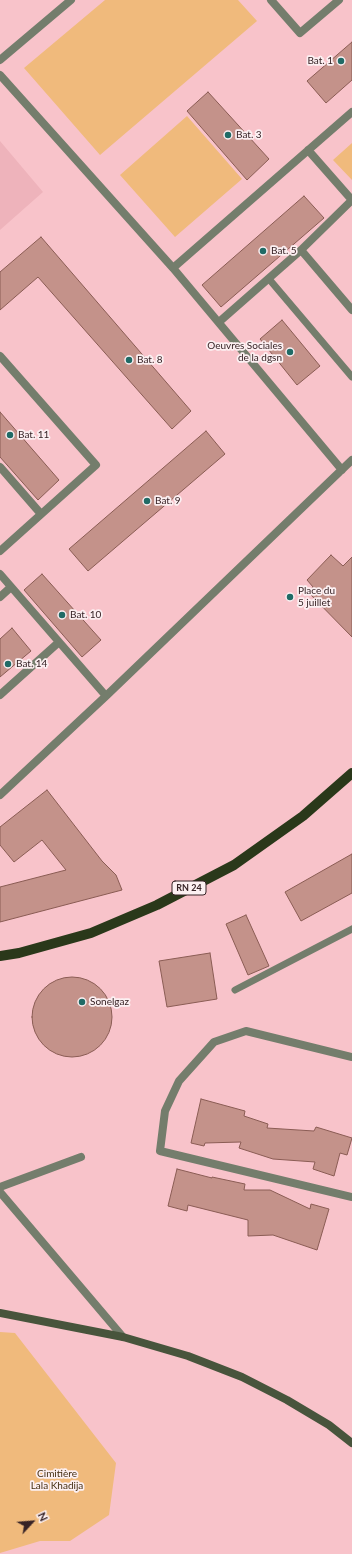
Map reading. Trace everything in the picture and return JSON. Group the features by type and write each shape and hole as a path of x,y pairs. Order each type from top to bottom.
{"main road":[{"name":"RN 24","path":"0,956 18,953 91,933 157,905 234,865 303,816 352,773"}],"street":[{"path":"0,60 71,0"},
{"path":"271,0 300,33 339,0"},
{"path":"0,75 173,268 342,470"},
{"path":"173,268 352,112"},
{"path":"219,322 301,250 352,200 308,150"},
{"path":"301,250 352,310"},
{"path":"0,356 96,466 0,551"},
{"path":"0,795 106,696 352,460"},
{"path":"0,467 41,514"},
{"path":"0,574 106,696"},
{"path":"0,597 11,587"},
{"path":"0,695 59,642"},
{"path":"352,1057 246,1031 214,1042 179,1081 165,1111 160,1151 352,1197"},
{"path":"0,1187 81,1157"},
{"path":"0,1192 123,1337"},
{"path":"0,1313 123,1337 188,1356 242,1377 287,1400 317,1417 352,1443"}],"lane":[{"path":"269,279 352,377"},
{"path":"235,990 352,929"}],"shaded area":[{"path":"0,141 43,192 0,230"}],"green space":[{"path":"105,0 238,0 257,21 100,155 24,68"},
{"path":"187,116 242,179 175,237 120,175"},
{"path":"352,143 352,180 333,160"},
{"name":"Cimitière Lala Khadija","path":"0,1332 15,1333 116,1463 109,1515 70,1541 40,1541 0,1553"}],"building":[{"name":"Bat. 1","path":"352,42 352,80 326,103 307,81"},
{"name":"Bat. 3","path":"208,92 269,159 247,180 187,111"},
{"name":"Bat. 5","path":"304,196 324,218 221,307 202,285"},
{"name":"Bat. 8","path":"41,237 191,411 172,429 38,277 0,310 0,272"},
{"name":"Oeuvres Sociales de la dgsn","path":"282,320 320,366 297,385 260,339"},
{"name":"Bat. 11","path":"0,412 59,480 38,500 0,457"},
{"name":"Bat. 9","path":"206,431 225,454 88,571 69,549"},
{"path":"331,555 343,566 352,557 352,637 308,592 313,587 307,580"},
{"name":"Bat. 10","path":"42,574 101,640 82,657 24,590"},
{"name":"Bat. 14","path":"12,628 31,651 0,677 0,639"},
{"path":"47,790 102,861 116,875 122,890 0,922 0,887 66,870 42,840 14,862 0,845 0,827"},
{"path":"352,854 352,893 301,921 285,892"},
{"path":"246,915 269,966 248,975 226,924"},
{"path":"210,953 217,999 167,1007 159,961"},
{"path":"72,977 87,980 100,989 109,1002 112,1017 109,1032 100,1045 87,1054 72,1057 57,1054 44,1045 35,1032 32,1017 35,1002 44,989 57,980"},
{"path":"201,1099 245,1111 244,1116 268,1124 267,1128 314,1131 316,1127 352,1138 347,1155 340,1153 334,1176 313,1169 315,1162 273,1159 239,1148 241,1142 205,1143 204,1146 191,1143"},
{"path":"177,1169 212,1178 245,1184 244,1190 270,1190 310,1209 311,1204 329,1209 317,1250 273,1235 248,1236 248,1220 188,1205 187,1211 168,1206"}],"place":[{"name":"Bat. 1","path":"341,61"},
{"name":"Bat. 3","path":"228,135"},
{"name":"Bat. 5","path":"263,251"},
{"name":"Oeuvres Sociales de la dgsn","path":"290,352"},
{"name":"Bat. 8","path":"129,360"},
{"name":"Bat. 11","path":"10,435"},
{"name":"Bat. 9","path":"147,501"},
{"name":"Place du 5 juillet","path":"290,597"},
{"name":"Bat. 10","path":"62,615"},
{"name":"Bat. 14","path":"8,664"},
{"name":"Sonelgaz","path":"82,1002"}]}
